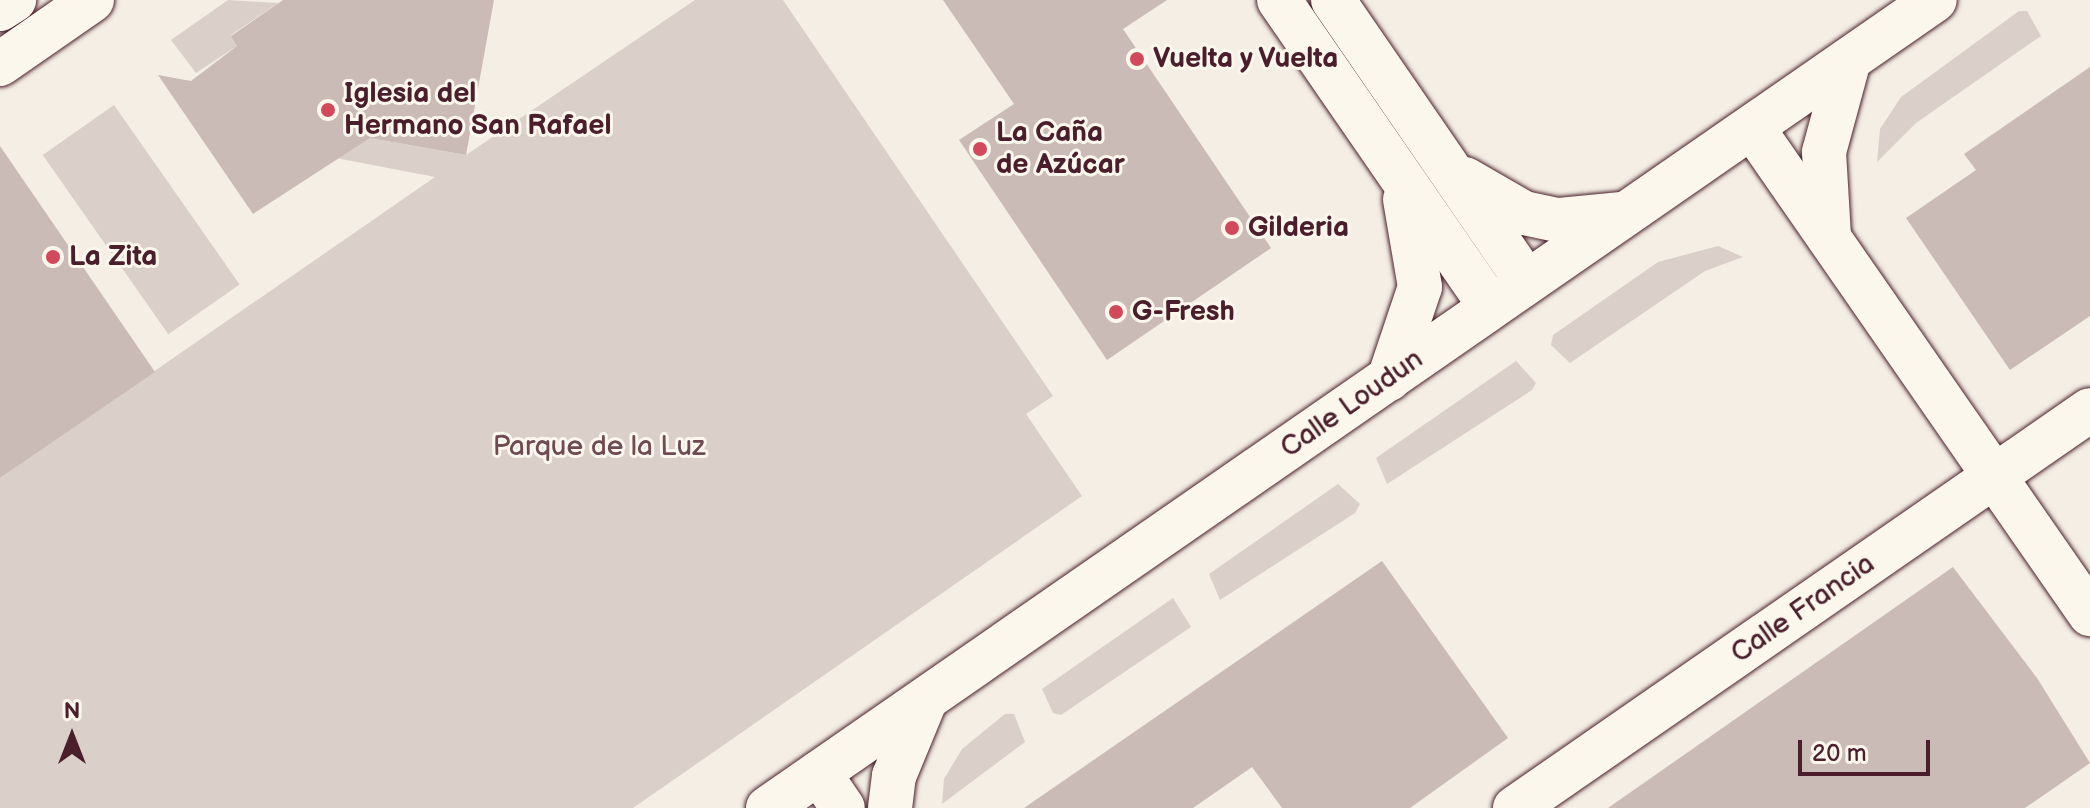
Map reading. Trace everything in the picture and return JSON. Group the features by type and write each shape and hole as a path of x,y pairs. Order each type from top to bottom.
{"street":[{"path":"0,9 14,0"},
{"path":"0,64 92,0"},
{"path":"1279,0 1491,307"},
{"path":"1333,0 1527,282"},
{"name":"Calle Loudun","path":"768,808 1752,127 1874,33 1935,0"},
{"path":"1830,238 1824,152 1874,33"},
{"path":"1752,127 2090,614"},
{"path":"1431,142 1466,181 1524,213 1558,220 1627,213"},
{"path":"1389,379 1420,287 1412,221 1391,163"},
{"name":"Calle Francia","path":"1515,808 2090,410"},
{"path":"890,808 899,761 925,699"},
{"path":"819,773 843,808"}],"green space":[{"path":"228,0 278,3 231,35 237,46 196,73 171,40"},
{"name":"Parque de la Luz","path":"695,0 783,0 1053,396 1026,414 1082,496 633,808 0,808 0,478 435,177 336,158 370,138 466,155"},
{"path":"2019,11 2027,11 2041,36 1916,123 1877,162 1880,129 1901,97"},
{"path":"114,105 240,284 168,334 43,155"},
{"path":"1718,246 1743,257 1705,271 1570,363 1551,345 1553,335 1658,262"},
{"path":"1516,361 1536,383 1532,390 1387,484 1376,458"},
{"path":"1338,484 1360,504 1355,513 1220,600 1209,574"},
{"path":"1173,598 1191,627 1061,715 1053,713 1042,689"},
{"path":"1005,714 1014,714 1025,742 942,804 944,779 962,749"}],"building":[{"name":"Iglesia del Hermano San Rafael","path":"283,0 494,0 466,155 370,138 253,214 158,75 191,81 237,46 231,36"},
{"path":"943,0 1167,0 1123,29 1271,248 1107,360 959,140 1014,104"},
{"path":"2090,67 2090,316 2010,370 1906,218 1976,170 1964,154"},
{"path":"0,146 155,372 0,478"},
{"path":"1382,561 1508,738 1410,808 1282,808 1252,767 1193,808 1024,808"},
{"path":"1953,567 2037,678 2090,763 2025,808 1608,808"}],"place":[{"name":"Vuelta y Vuelta","path":"1137,59"},
{"name":"Iglesia del Hermano San Rafael","path":"328,110"},
{"name":"La Caña de Azúcar","path":"980,149"},
{"name":"Gilderia","path":"1232,228"},
{"name":"La Zita","path":"53,257"},
{"name":"G-Fresh","path":"1116,312"}]}
